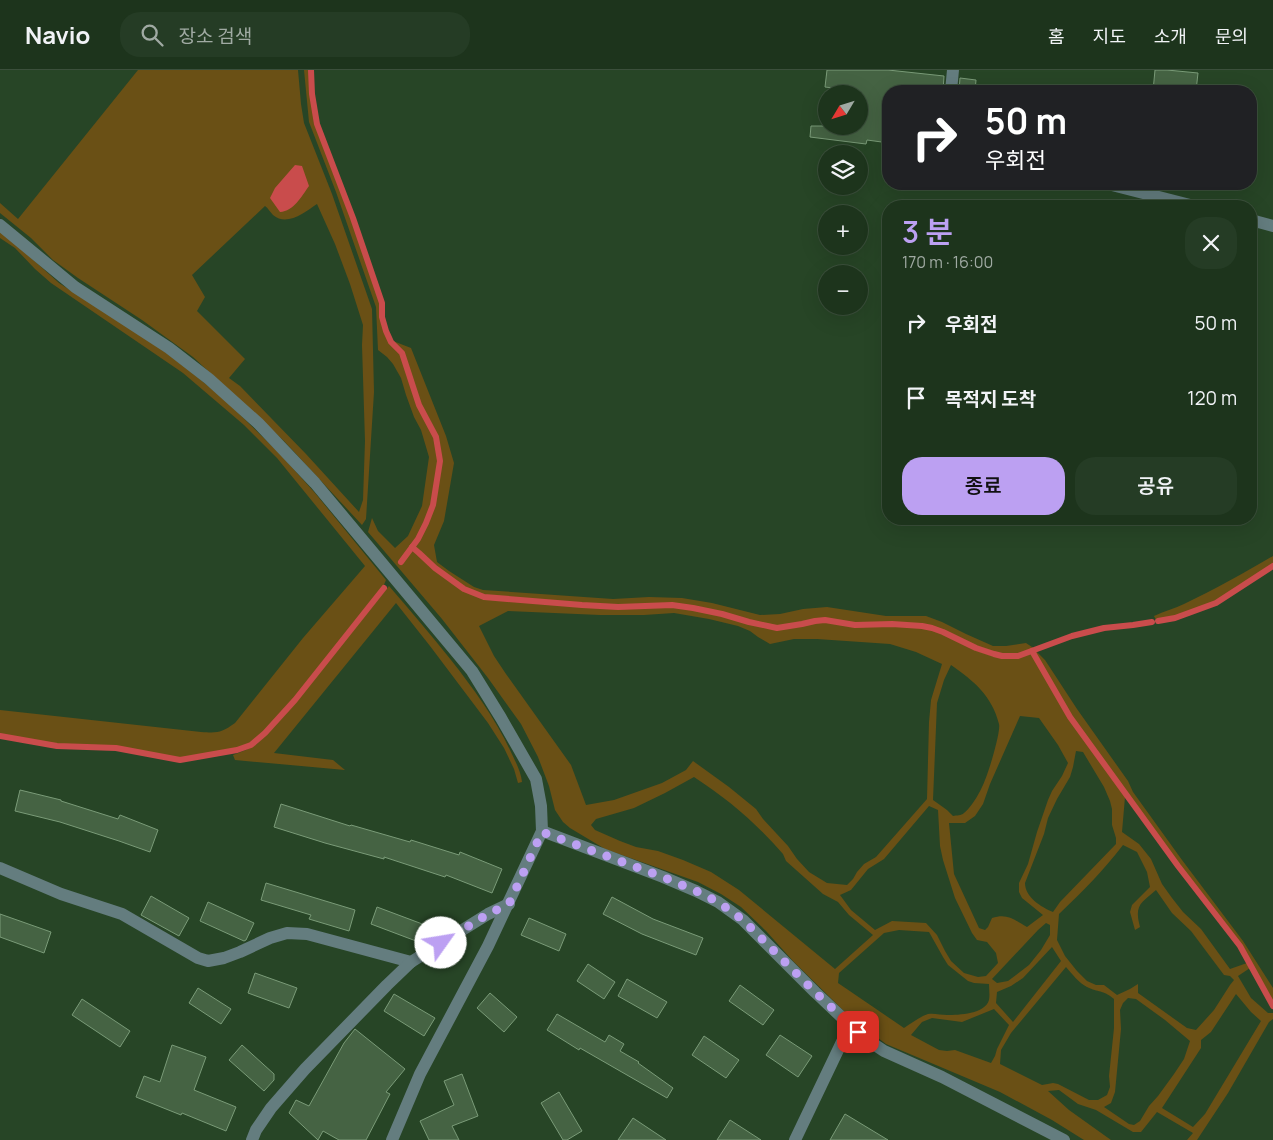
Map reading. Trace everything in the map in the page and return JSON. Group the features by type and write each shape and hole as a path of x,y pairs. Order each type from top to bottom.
{"street":[{"path":"952,85 953,70"},
{"path":"1131,190 1171,200"},
{"path":"1257,222 1273,226"},
{"path":"0,225 75,287 169,348 209,379 258,424 315,482 472,671 502,718 536,779 541,806 542,832 488,946 420,1074 392,1140"},
{"path":"542,832 663,877 718,902 743,920 866,1040 884,1051 942,1077 1064,1140"},
{"path":"0,868 61,894 122,914 198,958 208,961 224,958 270,938 287,933 306,934 411,962"},
{"path":"252,1140 270,1108 305,1068 411,962 488,914 509,904"},
{"path":"795,1140 850,1025"}],"shaded area":[{"path":"138,70 298,70 304,123 332,194 372,309 374,392 366,519 362,525 284,441 193,357 53,260 31,238 0,213 0,203 18,219","holes":["317,204 335,244 363,325 365,441 363,500 359,512 306,454 240,386 229,378 245,359 197,311 205,297 192,275 265,206 278,218 290,219"]},
{"path":"304,70 309,70 310,95 315,125 351,219 380,303 384,331 400,354 418,405 434,437 438,461 431,505 425,523 417,538 400,561 403,563 412,549 434,570 463,590 484,599 582,607 672,607 692,609 776,630 825,622 855,627 892,626 922,628 943,633 993,655 1018,657 1031,653 1068,717 1125,797 1122,832 1139,844 1151,859 1162,884 1172,898 1183,912 1201,929 1230,969 1247,963 1250,968 1238,976 1251,998 1268,1013 1273,1013 1273,1019 1269,1022 1228,1093 1197,1140 1187,1140 1193,1133 1157,1112 1141,1132 1133,1132 1096,1110 1078,1104 1059,1090 1048,1091 1069,1110 1111,1140 1084,1140 1000,1092 886,1044 850,1017 741,907 698,882 605,849 563,822 555,810 549,786 538,757 521,724 442,619 368,532 372,518 378,531 395,548 408,536 422,506 429,457 401,378 393,364 378,350 376,307 336,192 309,122","holes":["508,611 600,615 674,613 738,626 750,631 770,644 794,639 890,644 916,652 942,664 931,700 927,799 876,857 864,864 847,885 827,883 809,872 756,809 693,761 686,770 662,783 614,800 586,805 571,765 494,656 479,626","951,665 974,683 987,697 999,724 994,751 984,784 970,807 960,815 953,816 933,800 937,703","1020,716 1039,718 1068,763 1048,800 1028,864 1019,883 1019,892 1022,898 1043,915 1027,927 1011,918 1002,916 992,918 985,930 979,928 954,874 949,823 965,823 975,816 983,804","1076,751 1083,752 1104,787 1110,801 1116,844 1060,902 1053,912 1031,897 1025,883 1044,834 1048,818 1070,777","694,777 741,812 763,832 783,854 786,861 823,894 838,902 849,915 873,935 835,969 739,890 711,872 658,851 636,847 595,830 591,825 596,819 634,808","929,806 938,810 940,846 955,898 972,933 977,940 987,942 996,953 998,963 986,976 978,977 964,973 951,961 937,935 926,923 892,921 875,930 851,910 840,895 851,890 868,869 884,859","1123,845 1137,852 1147,872 1150,887 1132,905 1130,912 1135,930 1140,927 1138,920 1140,905 1156,890 1172,913 1191,931 1224,975 1230,976 1234,980 1214,1010 1196,1030 1187,1028 1138,993 1138,984 1117,995 1104,985 1096,985 1087,981 1065,956 1057,940 1059,914","1046,923 1050,925 1050,935 1029,965 1008,981 997,983 992,979 1038,930","899,930 929,932 948,965 968,981 989,984 989,1000 987,1005 971,1013 958,1015 928,1014 904,1028 838,983 839,973 884,933","1052,947 1061,961 1013,1022 996,1003 997,992 1023,978","1066,967 1084,985 1114,999 1110,1087 1107,1095 1098,1100 1089,1100 1058,1084 1042,1085 1000,1064 1001,1050 1011,1033","1236,994 1261,1021 1205,1114 1193,1127 1162,1108 1201,1048 1201,1040 1211,1032","1128,998 1136,999 1190,1041 1184,1059 1140,1121 1134,1125 1129,1124 1104,1107 1111,1103 1115,1092 1121,1029 1120,1010 1123,1003","994,1009 1009,1025 991,1063 955,1050 939,1050 911,1035 922,1022 932,1018 962,1022"]},
{"path":"295,165 302,166 309,186 293,206 280,212 270,198 275,188"},
{"path":"0,230 59,283 161,349 224,399 279,453 315,493 386,580 383,587 294,699 251,744 237,749 180,759 116,747 57,745 0,734 0,710 201,732 223,731 235,723 303,638 365,566 277,458 244,425 183,373 51,283 15,248 0,238"},
{"path":"393,341 411,348 446,436 454,463 444,521 434,545 437,562 474,587 483,590 613,599 682,598 712,603 760,615 827,607 886,616 926,616 993,646 1026,643 1035,649 1018,654 1002,654 977,646 932,626 892,623 855,624 825,619 777,626 693,606 672,604 582,604 484,596 465,588 436,567 414,547 428,523 433,509 441,464 440,450 438,437 419,400 410,369 402,351"},
{"path":"1273,556 1273,564 1215,602 1174,617 1156,620 1154,616 1206,593"},
{"path":"389,586 451,660 498,726 519,770 522,782 518,783 504,748 488,723 396,603 274,753 333,760 345,770 235,760 233,755 257,744 282,718"},
{"path":"1036,651 1045,660 1128,781 1133,792 1243,941 1273,988 1273,1003 1241,945 1179,865 1071,716 1034,652"}],"building":[{"path":"827,70 888,70 944,76 943,85 882,85 882,142 867,140 866,144 810,137 811,126 818,126 818,135 868,135 868,85 825,85"},
{"path":"1155,70 1198,73 1197,85 1154,85"},
{"path":"960,78 976,80 976,85 959,85"},
{"path":"20,790 61,800 118,819 120,815 158,830 150,852 60,822 15,811"},
{"path":"281,804 350,826 410,842 411,840 459,855 460,852 502,869 492,893 446,875 445,877 384,857 384,859 325,843 274,827"},
{"path":"266,883 355,910 349,931 309,919 311,915 261,900"},
{"path":"151,896 189,918 179,936 141,915"},
{"path":"612,897 653,919 703,938 696,955 642,934 603,914"},
{"path":"208,902 254,923 246,940 244,941 200,921"},
{"path":"377,907 433,928 427,942 424,944 371,924"},
{"path":"0,914 51,932 44,953 0,937"},
{"path":"529,918 566,934 559,951 521,935"},
{"path":"588,964 615,982 604,999 577,981"},
{"path":"255,973 297,988 289,1008 248,993"},
{"path":"627,979 667,1002 657,1018 618,996"},
{"path":"740,985 774,1010 763,1025 729,1001"},
{"path":"198,988 231,1009 221,1024 189,1003"},
{"path":"490,993 517,1017 504,1032 477,1008"},
{"path":"394,994 435,1018 424,1036 384,1011"},
{"path":"82,999 130,1031 120,1047 72,1015"},
{"path":"557,1014 605,1042 609,1035 624,1044 620,1051 639,1062 673,1088 667,1098 580,1048 579,1050 547,1030"},
{"path":"355,1029 405,1069 386,1092 390,1094 366,1140 339,1140 323,1131 318,1140 289,1113 296,1100 309,1106 344,1043"},
{"path":"780,1035 812,1056 798,1077 766,1055"},
{"path":"704,1036 739,1060 726,1078 692,1055"},
{"path":"172,1045 206,1057 194,1090 236,1107 226,1131 136,1097 144,1076 160,1082"},
{"path":"242,1045 274,1074 274,1080 264,1091 229,1060"},
{"path":"462,1074 478,1116 452,1126 459,1140 429,1140 420,1121 454,1105 444,1081"},
{"path":"559,1092 582,1131 567,1140 563,1140 541,1103"},
{"path":"845,1114 888,1140 830,1140"},
{"path":"633,1118 666,1140 618,1140"},
{"path":"730,1120 761,1140 717,1140"}],"waterway":[{"path":"311,70 312,94 317,124 353,218 382,303 382,317 386,331 391,342 402,353 419,405 436,437 440,461 433,505 418,539 401,562"},
{"path":"412,547 435,568 464,589 484,597 618,607 672,605 722,614 777,628 825,620 855,625 892,624 922,626 943,632 976,648 1002,656 1018,656 1072,636 1104,628 1152,622"},
{"path":"1158,621 1175,618 1216,603 1273,566"},
{"path":"0,736 57,746 116,748 180,760 237,750 251,745 265,733 295,700 384,588"},
{"path":"1032,651 1070,717 1178,866 1240,946 1273,1006"}],"route":[{"path":"441,943 488,914 509,904 542,832 663,877 718,902 743,920 858,1032"}]}
